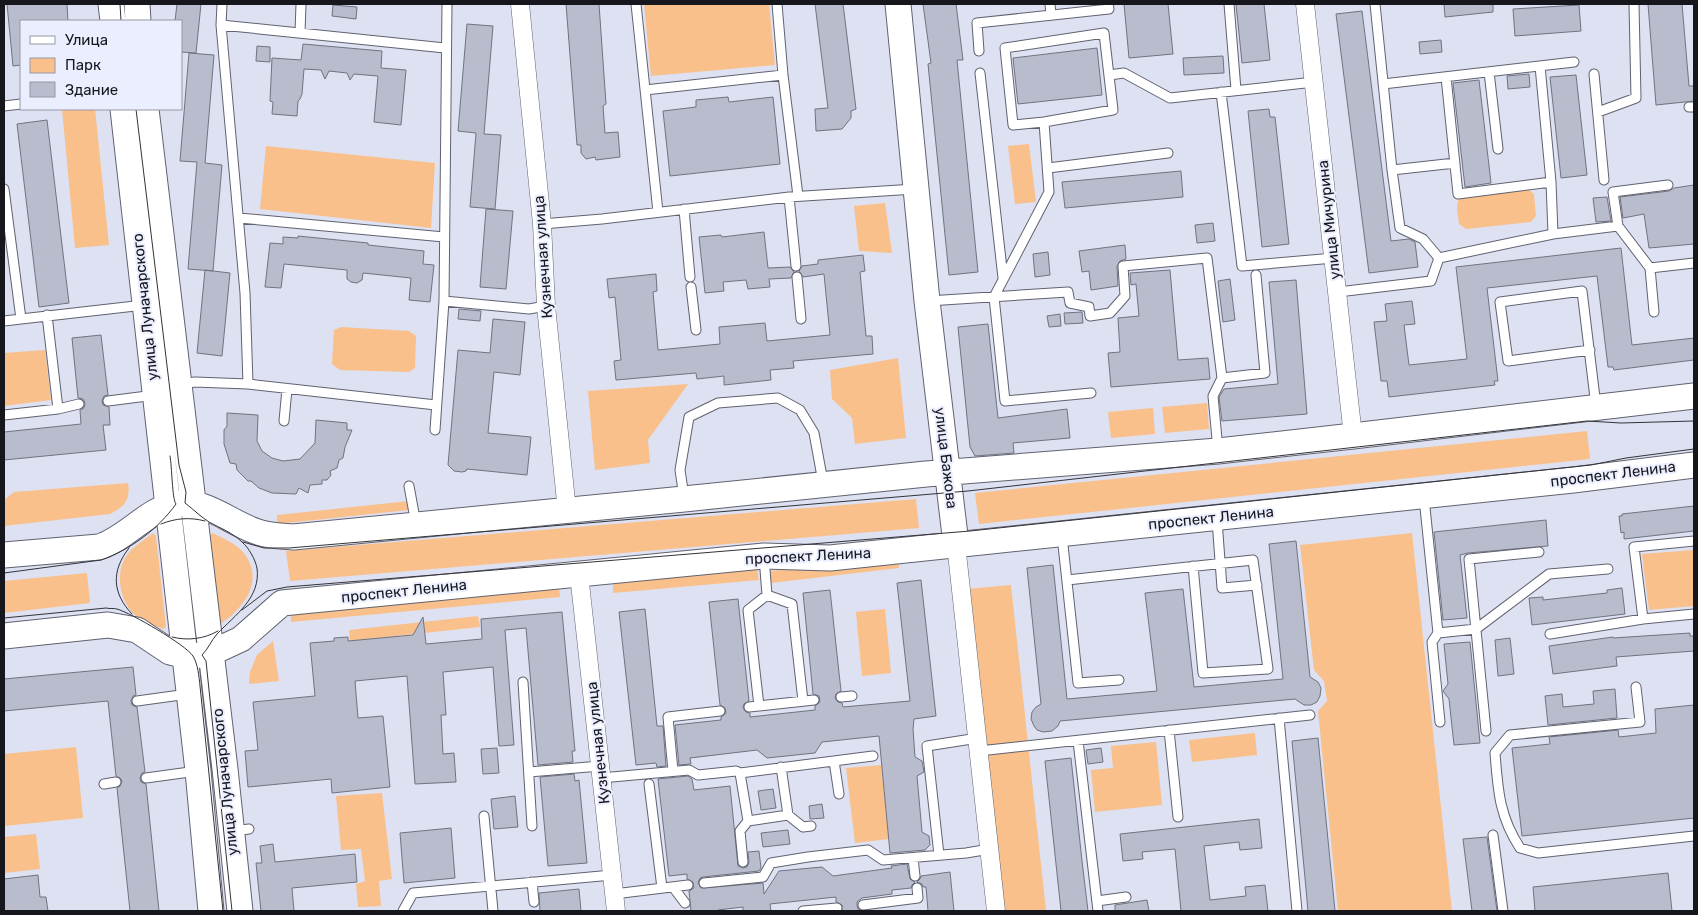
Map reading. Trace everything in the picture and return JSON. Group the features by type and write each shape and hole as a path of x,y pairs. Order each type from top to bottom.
{"main road":[{"path":"111,4 113,20"},
{"path":"137,4 138,20"},
{"name":"улица Бажова","path":"898,4 927,301 956,544"},
{"name":"улица Луначарского","path":"123,110 156,303 179,384 211,653 237,823 240,911"},
{"name":"улица Луначарского","path":"146,110 156,303 155,395 198,771 211,911"},
{"path":"4,555 99,547 112,543 146,518 168,506 176,504 193,504 213,510 232,522 256,532 292,537 684,500 948,472 1218,451 1694,396"},
{"name":"проспект Ленина","path":"4,636 108,625 137,630 170,652 184,656 202,655 211,653 241,639 282,603 764,556 830,558 1573,480 1694,464"}],"street":[{"name":"Кузнечная улица","path":"520,4 542,224 546,306 567,510"},
{"name":"улица Мичурина","path":"1305,4 1354,436"},
{"name":"улица Бажова","path":"956,544 996,911"},
{"name":"Кузнечная улица","path":"579,574 615,903"}],"lane":[{"path":"222,4 221,25 245,292 248,384"},
{"path":"300,33 301,4"},
{"path":"435,430 444,301 445,48 447,4"},
{"path":"636,4 658,212"},
{"path":"777,4 794,196 796,266"},
{"path":"1050,4 1051,15"},
{"path":"979,51 976,23 1109,9 1108,4"},
{"path":"1229,4 1236,90"},
{"path":"1375,4 1392,170 1400,228 1423,239 1440,258"},
{"path":"1598,112 1636,98 1634,4"},
{"path":"221,25 445,48"},
{"path":"1104,33 1112,110 1044,122 1013,125 1005,48 1104,33"},
{"path":"1383,84 1574,62"},
{"path":"1540,66 1551,182 1553,234"},
{"path":"1109,75 1124,69 1170,98 1314,82"},
{"path":"1489,72 1498,148"},
{"path":"980,73 1003,278"},
{"path":"1594,74 1604,180"},
{"path":"645,90 782,75"},
{"path":"1446,77 1458,194 1551,182"},
{"path":"1221,92 1242,266 1334,258"},
{"path":"4,106 20,104"},
{"path":"1044,122 1049,192 994,296 1005,401 1091,393"},
{"path":"1048,168 1168,153"},
{"path":"1392,170 1455,163"},
{"path":"1654,312 1650,268 1618,226 1613,192 1668,186"},
{"path":"542,224 794,196 915,188"},
{"path":"4,189 21,319"},
{"path":"684,209 690,277"},
{"path":"239,218 444,237"},
{"path":"1440,258 1553,234 1618,226"},
{"path":"927,301 1068,292 1070,303 1089,307 1090,316 1110,313 1126,296 1123,266 1207,258 1222,378 1213,396 1218,451"},
{"path":"1338,292 1431,281 1440,258"},
{"path":"1650,268 1694,263"},
{"path":"1222,378 1265,373 1256,275"},
{"path":"797,277 801,319"},
{"path":"691,287 696,330"},
{"path":"1590,350 1508,361 1500,302 1582,291 1590,350 1596,407"},
{"path":"444,301 529,309 546,306"},
{"path":"4,321 156,303"},
{"path":"47,316 58,409"},
{"path":"179,384 195,382 248,384 436,405"},
{"path":"284,421 287,389"},
{"path":"108,401 155,395"},
{"path":"684,500 680,470 689,417 718,403 778,398 800,410 814,433 823,485"},
{"path":"4,415 58,409 79,404"},
{"path":"409,486 416,524"},
{"path":"1424,495 1438,633 1432,642 1440,722"},
{"path":"1217,517 1222,588 1257,585"},
{"path":"1062,533 1078,683 1119,680"},
{"path":"1643,619 1634,547 1694,541"},
{"path":"1486,731 1469,558 1539,552"},
{"path":"764,556 767,595"},
{"path":"1067,580 1193,566 1253,560 1268,669 1203,673 1193,566"},
{"path":"1438,633 1476,629 1549,574 1608,569"},
{"path":"767,595 792,604 803,702"},
{"path":"767,595 748,610 754,707 814,700"},
{"path":"1550,634 1643,619 1694,614"},
{"path":"523,682 532,826"},
{"path":"1636,687 1640,722 1510,735 1495,754 1498,798 1511,834 1520,848 1538,853 1694,836"},
{"path":"137,701 189,694"},
{"path":"842,697 852,696"},
{"path":"672,771 668,717 720,711"},
{"path":"939,856 927,746 1078,741 1310,715"},
{"path":"1279,718 1297,911"},
{"path":"1169,730 1178,816"},
{"path":"1078,741 1098,911"},
{"path":"529,772 689,770 698,775 736,771 740,773 873,756"},
{"path":"834,761 839,794"},
{"path":"781,767 788,815 803,827 811,826"},
{"path":"146,778 198,771"},
{"path":"740,773 748,821"},
{"path":"104,784 116,782"},
{"path":"649,784 662,888"},
{"path":"743,862 740,831 748,821 788,815"},
{"path":"484,816 493,911"},
{"path":"1494,834 1503,911"},
{"path":"704,883 763,876 771,863 808,856 868,850 883,860 966,853 990,848"},
{"path":"913,858 915,876"},
{"path":"403,911 414,893 612,876"},
{"path":"532,882 534,902"},
{"path":"615,903 662,888 688,885"},
{"path":"673,887 685,903"},
{"path":"863,904 918,898 916,888"},
{"path":"1097,901 1126,897"},
{"path":"803,911 837,908"}],"green space":[{"path":"644,4 769,4 775,65 651,76"},
{"path":"62,110 95,110 109,245 75,248"},
{"path":"1029,144 1036,202 1015,204 1008,146"},
{"path":"266,146 435,163 431,228 260,209"},
{"path":"1528,189 1534,194 1536,216 1531,222 1466,229 1459,224 1457,205 1462,196"},
{"path":"885,203 892,253 859,251 854,206"},
{"path":"341,327 409,331 416,336 415,368 409,372 340,370 332,364 334,330"},
{"path":"45,350 51,400 4,406 4,353"},
{"path":"898,358 906,438 855,444 852,418 832,399 830,370"},
{"path":"688,384 648,440 650,463 595,470 588,391"},
{"path":"1207,403 1209,429 1165,433 1162,407"},
{"path":"1153,408 1155,434 1111,438 1108,412"},
{"path":"1587,431 1590,459 979,524 975,493"},
{"path":"128,483 128,494 123,506 110,514 4,526 4,500 14,492"},
{"path":"916,499 919,528 290,581 286,551"},
{"path":"409,501 409,510 277,524 277,515"},
{"path":"153,533 156,536 166,627 163,629 135,615 126,603 120,587 121,570 127,555"},
{"path":"213,533 239,548 249,561 252,571 250,591 245,600 222,623 218,621 209,536"},
{"path":"1412,533 1452,911 1338,911 1318,711 1327,701 1324,681 1314,670 1300,545"},
{"path":"1694,550 1694,606 1649,610 1642,554"},
{"path":"898,557 899,568 771,583 770,571"},
{"path":"757,568 759,580 613,593 613,581"},
{"path":"87,573 90,603 4,613 4,581"},
{"path":"1011,585 1046,911 1004,911 967,589"},
{"path":"559,587 560,597 291,622 291,613"},
{"path":"885,609 891,673 862,676 856,612"},
{"path":"478,616 480,627 350,641 349,630"},
{"path":"273,641 279,681 249,684 250,672 257,655"},
{"path":"1255,733 1257,755 1192,762 1189,740"},
{"path":"1156,742 1162,805 1095,812 1091,770 1113,768 1111,746"},
{"path":"76,747 83,818 4,826 4,754"},
{"path":"881,765 889,839 855,843 846,768"},
{"path":"382,793 392,879 379,881 381,906 358,907 356,884 365,881 361,849 341,850 336,796"},
{"path":"36,834 40,869 4,873 4,837"}],"building":[{"path":"7,4 67,4 68,20 20,20 20,65 13,66"},
{"path":"177,4 201,4 196,53 182,52 182,20 175,20"},
{"path":"566,4 599,4 606,104 603,106 605,133 618,132 620,157 596,160 595,157 586,159 581,153 581,145 577,145"},
{"path":"815,4 843,4 856,109 851,111 851,118 842,129 816,131 815,109 828,108"},
{"path":"923,4 956,4 963,60 957,60 978,272 949,275 928,64 931,63"},
{"path":"1124,4 1168,4 1173,54 1129,58"},
{"path":"1236,4 1264,4 1270,60 1242,63"},
{"path":"1444,4 1493,4 1493,12 1445,17"},
{"path":"1648,4 1682,4 1689,86 1694,86 1694,101 1656,105"},
{"path":"333,5 357,7 356,19 332,16"},
{"path":"1579,5 1581,31 1515,36 1513,9"},
{"path":"1362,11 1391,241 1409,239 1415,242 1418,267 1369,273 1336,14"},
{"path":"467,24 493,26 484,134 501,135 495,209 470,207 476,133 458,131"},
{"path":"1441,40 1442,52 1420,54 1419,42"},
{"path":"303,44 382,51 381,68 406,70 401,125 374,122 378,76 354,74 350,80 347,73 329,71 325,79 321,70 304,69 302,94 298,101 297,116 272,114 273,102 270,101 272,58 301,60"},
{"path":"257,46 270,47 270,62 256,61"},
{"path":"1097,48 1102,95 1018,104 1013,58"},
{"path":"189,53 214,55 205,163 222,165 213,271 188,269 197,162 180,161"},
{"path":"1223,56 1224,73 1184,75 1183,58"},
{"path":"1529,74 1530,87 1508,89 1507,76"},
{"path":"1576,75 1587,175 1561,178 1550,77"},
{"path":"1479,80 1491,183 1465,187 1453,83"},
{"path":"728,97 729,102 773,97 780,164 670,176 663,111 696,107 696,100"},
{"path":"1269,109 1270,117 1275,117 1289,244 1262,247 1248,111"},
{"path":"47,120 69,303 39,307 17,124"},
{"path":"1181,171 1183,197 1065,208 1062,182"},
{"path":"1694,185 1694,244 1649,248 1644,214 1623,218 1620,197 1669,191 1674,188"},
{"path":"1607,197 1611,221 1596,222 1593,198"},
{"path":"486,209 513,211 506,289 480,287"},
{"path":"1213,223 1215,241 1197,243 1195,225"},
{"path":"764,232 768,268 790,267 794,272 791,278 769,279 770,287 748,289 746,280 723,282 724,291 705,293 699,237 721,235 722,237"},
{"path":"298,236 424,251 423,264 434,265 430,302 409,300 411,278 363,273 362,280 357,283 347,279 347,270 284,264 281,288 265,287 270,243 283,244 283,237 298,238"},
{"path":"1125,245 1126,259 1120,261 1117,266 1118,286 1091,290 1089,271 1082,272 1079,251"},
{"path":"1621,248 1632,345 1694,338 1694,360 1614,370 1613,367 1608,367 1597,276 1487,288 1498,381 1494,381 1495,385 1389,397 1387,381 1381,381 1374,322 1387,321 1385,304 1412,301 1415,324 1404,325 1409,365 1467,359 1456,267"},
{"path":"1048,252 1050,275 1035,277 1033,254"},
{"path":"863,255 865,271 860,272 866,336 872,336 873,354 793,361 794,368 770,370 771,380 724,385 724,376 697,379 696,373 616,380 614,361 621,360 615,297 609,298 607,279 656,274 657,291 653,292 658,350 720,344 719,327 765,323 767,341 830,335 824,274 803,277 799,271 802,266 818,264 818,260"},
{"path":"205,270 230,273 222,356 197,353"},
{"path":"1170,270 1178,360 1208,358 1210,379 1111,387 1108,353 1120,352 1118,318 1139,316 1136,284 1131,285 1130,273"},
{"path":"1230,279 1235,320 1223,322 1218,281"},
{"path":"1296,280 1307,414 1222,421 1219,397 1224,389 1278,384 1269,282"},
{"path":"459,309 481,311 480,321 458,319"},
{"path":"1082,312 1083,323 1065,324 1064,313"},
{"path":"1060,314 1061,326 1049,327 1047,316"},
{"path":"493,319 525,322 520,375 494,372 488,433 531,437 527,475 467,469 462,472 454,471 448,465 458,350 490,353"},
{"path":"988,324 998,418 1067,409 1070,438 1013,443 1014,453 975,456 970,447 958,327"},
{"path":"101,335 108,395 104,396 102,401 103,405 109,407 110,425 103,425 106,450 4,460 4,432 81,424 80,410 84,408 85,403 83,399 78,398 72,338"},
{"path":"227,413 258,415 257,441 262,451 272,458 283,461 300,459 315,443 316,420 347,423 347,430 352,430 343,458 339,460 337,468 330,471 331,475 327,480 322,480 322,484 310,485 308,493 299,488 296,494 272,493 248,481 237,470 236,464 230,463 224,444"},
{"path":"1694,506 1694,531 1624,539 1624,532 1621,533 1619,516 1622,516 1622,514"},
{"path":"1546,520 1548,546 1460,555 1467,618 1443,620 1434,532"},
{"path":"1296,541 1310,677 1318,682 1321,688 1317,702 1311,705 1304,705 1295,699 1060,721 1058,726 1052,731 1043,732 1037,730 1034,726 1031,719 1032,712 1041,704 1027,568 1053,565 1067,699 1157,691 1145,593 1183,589 1194,687 1283,679 1269,544"},
{"path":"921,580 936,716 914,719 913,729 915,757 922,761 924,772 917,776 922,832 929,836 930,845 925,850 890,853 879,736 822,742 815,753 767,758 757,750 690,758 691,764 679,765 675,725 721,720 721,717 726,713 725,708 720,705 709,602 738,599 749,701 744,704 743,708 746,712 750,713 750,717 815,710 815,706 820,702 819,696 813,694 803,593 830,590 841,691 836,694 835,698 838,702 842,703 843,707 910,701 897,583"},
{"path":"1622,588 1625,614 1532,625 1529,598 1543,597 1543,600 1607,593 1607,590"},
{"path":"645,609 657,726 663,726 666,766 657,767 656,763 636,765 619,612"},
{"path":"562,612 575,751 572,751 573,762 538,765 526,628 505,630 514,745 499,746 493,667 443,672 446,715 441,715 443,754 454,753 456,782 415,784 407,676 355,681 358,718 383,716 390,787 332,793 331,779 248,787 245,751 258,750 253,702 315,696 310,643 334,641 334,638 348,637 348,641 413,635 423,617 426,644 482,639 481,619"},
{"path":"1690,633 1690,636 1694,636 1694,651 1616,657 1617,666 1553,674 1549,646 1613,637"},
{"path":"1510,638 1514,674 1498,676 1495,640"},
{"path":"1470,642 1480,743 1454,745 1449,699 1443,691 1448,684 1444,644"},
{"path":"133,667 136,695 133,696 131,701 132,705 137,707 145,772 142,773 140,778 141,782 146,784 159,911 130,911 117,788 122,781 116,776 108,701 4,711 4,679"},
{"path":"1615,689 1617,718 1548,725 1545,696 1562,694 1563,707 1594,704 1593,691"},
{"path":"1694,705 1694,818 1522,836 1512,748 1550,744 1549,737 1618,730 1619,737 1656,733 1655,709"},
{"path":"1318,738 1335,911 1308,911 1292,741"},
{"path":"497,748 499,773 483,774 481,749"},
{"path":"1101,748 1103,762 1088,764 1086,750"},
{"path":"1071,758 1088,911 1061,911 1045,761"},
{"path":"574,774 575,781 579,780 587,863 548,866 540,777"},
{"path":"688,776 692,779 694,790 730,786 738,866 747,867 749,862 748,852 759,851 761,868 759,871 700,878 698,883 701,888 763,883 764,894 779,871 822,867 833,876 892,868 891,866 907,864 910,879 915,882 911,888 892,890 892,894 862,898 857,902 857,905 858,909 863,911 842,911 842,905 836,902 836,897 770,904 771,911 743,911 743,907 718,911 691,911 689,891 694,888 693,882 687,879 687,874 669,876 658,779"},
{"path":"773,789 776,808 761,810 758,791"},
{"path":"515,796 518,827 494,829 491,799"},
{"path":"822,804 824,818 810,819 809,806"},
{"path":"1259,819 1262,848 1240,850 1239,842 1204,846 1210,900 1246,896 1245,887 1265,885 1268,911 1181,911 1175,849 1142,852 1143,859 1123,861 1120,834"},
{"path":"451,828 455,878 404,883 400,833"},
{"path":"788,830 790,844 763,847 761,833"},
{"path":"1487,837 1497,911 1472,911 1463,839"},
{"path":"273,844 275,862 355,854 357,882 292,888 294,911 261,911 256,863 262,863 260,846"},
{"path":"950,872 954,911 928,911 926,887 917,882 921,876"},
{"path":"1668,873 1672,911 1535,911 1533,887"},
{"path":"38,875 40,897 46,897 48,911 4,911 4,879"},
{"path":"579,889 581,911 540,911 539,893"},
{"path":"1147,900 1149,911 1115,911 1115,905"}],"tram line":[{"path":"120,4 121,20"},
{"path":"136,110 179,465 186,492 185,503 206,520 231,533 242,542 247,547 257,568 257,579 251,597 239,613 217,634 202,655 206,661 232,911"},
{"path":"243,542 264,548 289,548 968,491 1587,421 1621,423 1694,421"},
{"path":"242,610 267,591 287,587 970,531 1591,465 1626,458 1694,449"},
{"path":"4,573 101,560 122,551 143,538 161,522 176,504 170,456"},
{"path":"161,524 183,519 205,521"},
{"path":"129,548 119,565 116,582 121,598 132,614"},
{"path":"4,618 106,608 116,609 134,616 158,630 193,656 199,679 223,911"},
{"path":"172,637 196,638 218,631"}]}
